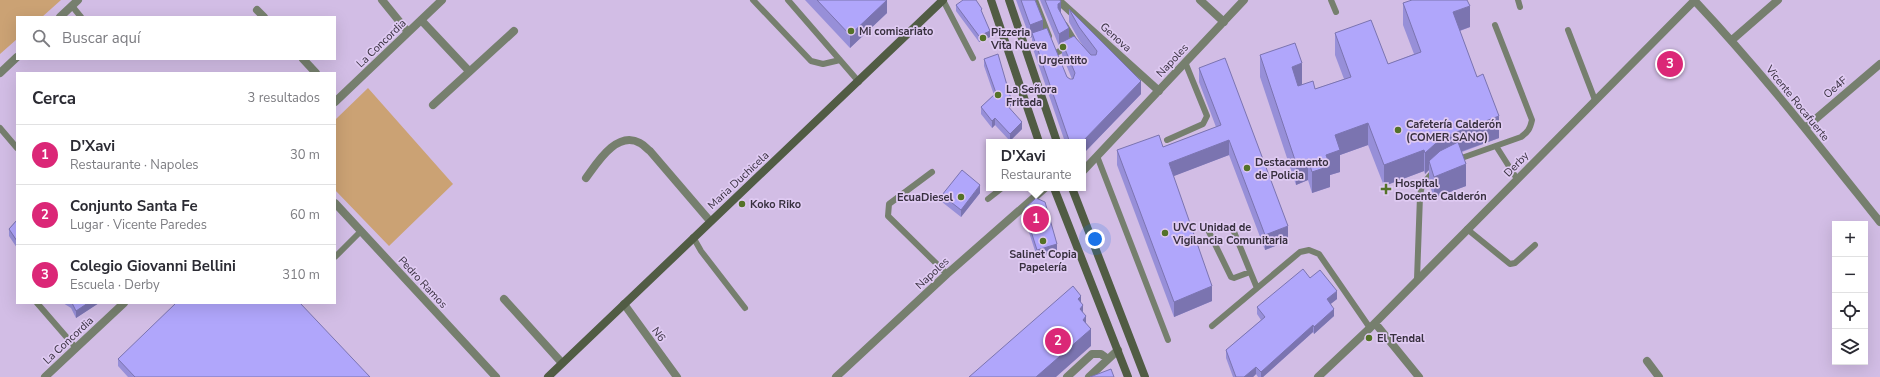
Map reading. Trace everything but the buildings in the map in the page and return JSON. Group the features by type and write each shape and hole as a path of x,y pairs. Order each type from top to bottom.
{"main road":[{"name":"Maria Duchicela","path":"548,377 693,237 859,82 943,0"},
{"path":"991,0 1038,139"},
{"path":"1009,0 1027,44 1056,139"},
{"path":"1055,191 1128,377"},
{"path":"1073,191 1145,377"}],"street":[{"path":"61,16 78,0"},
{"path":"382,0 408,32"},
{"name":"La Concordia","path":"336,98 442,0"},
{"name":"Genova","path":"1058,0 1159,91"},
{"path":"1200,0 1224,22"},
{"name":"Napoles","path":"1086,168 1244,0"},
{"name":"Vicente Rocafuerte","path":"1694,0 1732,40 1880,222"},
{"name":"Derby","path":"1318,377 1372,326 1694,0"},
{"path":"1732,40 1778,0"},
{"path":"258,10 263,16"},
{"path":"421,20 469,71"},
{"path":"433,105 514,31"},
{"path":"0,73 16,58"},
{"path":"304,60 315,72"},
{"name":"Oe4F","path":"1805,128 1880,64"},
{"path":"586,178 608,148 624,141 639,142 650,151 710,221"},
{"name":"Napoles","path":"836,377 947,274 1041,191"},
{"name":"Pedro Ramos","path":"336,204 496,377"},
{"path":"504,299 562,363"},
{"name":"La Concordia","path":"45,377 123,304"},
{"name":"N6","path":"624,304 677,377"},
{"path":"1372,326 1419,377"},
{"path":"1089,377 1118,350"},
{"path":"1067,377 1092,354 1101,354 1108,359"},
{"path":"1647,361 1658,377"}],"lane":[{"path":"753,0 811,61 823,64 840,60"},
{"path":"788,0 859,82"},
{"path":"943,0 973,58"},
{"path":"1035,0 1059,60"},
{"path":"1331,0 1336,12"},
{"path":"1518,0 1520,7"},
{"path":"72,6 80,16"},
{"path":"1062,19 1075,43 1080,48"},
{"path":"1450,163 1521,137 1528,133 1532,120 1495,25"},
{"path":"1568,30 1595,100"},
{"path":"1051,43 1075,43"},
{"path":"1167,140 1203,124 1207,116 1185,62"},
{"path":"0,128 16,147"},
{"path":"1496,146 1517,179"},
{"path":"1097,156 1168,340"},
{"path":"1417,279 1420,196 1422,185 1437,168"},
{"path":"932,172 889,204 888,216 947,274"},
{"path":"988,198 998,191"},
{"path":"1232,227 1257,288"},
{"path":"1467,229 1510,264 1515,263 1535,246"},
{"path":"336,256 361,231"},
{"path":"1209,232 1231,277 1234,278 1250,272"},
{"path":"693,237 701,251 745,308"},
{"path":"1212,326 1300,252 1309,250 1319,254 1372,326"},
{"path":"38,304 76,348"}],"shaded area":[{"path":"0,0 61,0 43,16 16,16 16,40 0,54"},
{"path":"368,88 453,184 389,246 336,191 336,119"}],"place":[{"name":"Mi comisariato","path":"851,31"},
{"name":"Pizzeria Vita Nueva","path":"983,38"},
{"name":"Urgentito","path":"1063,47"},
{"name":"Colegio Giovanni Bellini","path":"1670,64"},
{"name":"La Señora Fritada","path":"998,95"},
{"name":"Cafetería Calderón (COMER SANO)","path":"1398,130"},
{"name":"Destacamento de Policia","path":"1247,168"},
{"name":"Hospital Docente Calderón","path":"1386,189"},
{"name":"EcuaDiesel","path":"961,197"},
{"name":"Koko Riko","path":"742,204"},
{"name":"D'Xavi","path":"1036,219"},
{"name":"UVC Unidad de Vigilancia Comunitaria","path":"1165,233"},
{"name":"Salinet Copia Papelería","path":"1043,241"},
{"name":"El Tendal","path":"1369,338"},
{"name":"Conjunto Santa Fe","path":"1058,341"}]}
